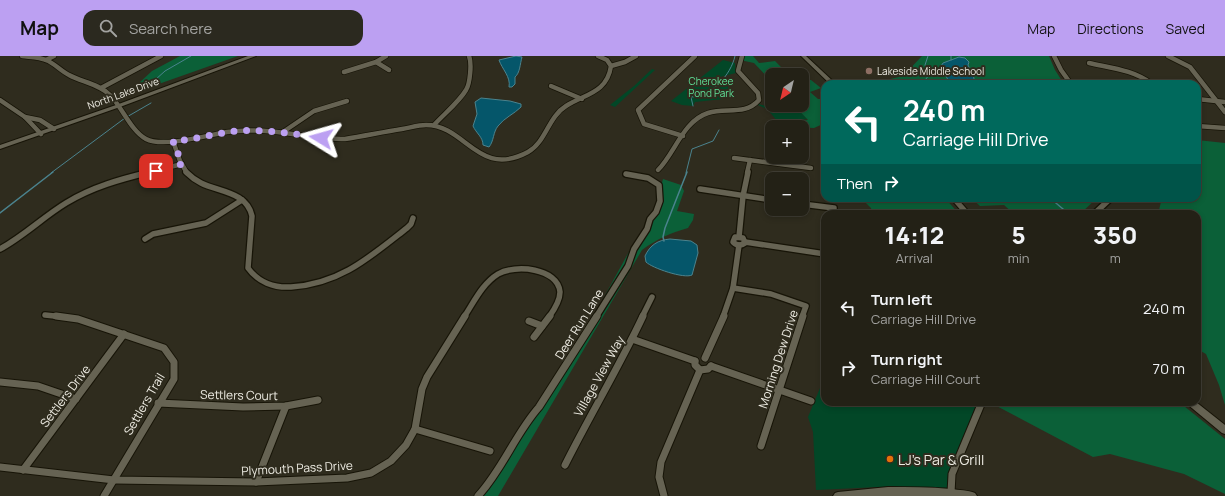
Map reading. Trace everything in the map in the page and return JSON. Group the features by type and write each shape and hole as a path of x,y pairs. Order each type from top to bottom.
{"main road":[{"name":"North Lake Drive","path":"0,147 41,134 253,56"}],"street":[{"path":"22,56 46,60 68,75 101,88 110,95 142,138 153,142 173,141 228,132 253,131 283,132 345,140 413,126 434,125 454,134 467,146 482,156 494,159 509,158 521,155 532,149 557,112 605,83 610,74 611,66 606,60 598,56"},
{"path":"46,60 54,56"},
{"path":"101,88 158,56"},
{"path":"344,72 376,62 386,56"},
{"path":"434,125 466,89 471,67 471,60 469,56"},
{"path":"611,66 625,62 636,56"},
{"path":"683,136 644,124 638,110 695,56"},
{"path":"658,170 665,164 691,124 701,116 708,113 748,109 754,106 759,100 758,93 738,71 742,56"},
{"path":"803,56 829,80"},
{"path":"1054,56 1068,80"},
{"path":"1168,56 1179,60 1190,67 1200,80"},
{"path":"376,62 389,70"},
{"path":"1090,63 1134,74 1148,80"},
{"path":"1201,81 1225,112"},
{"path":"551,86 582,98"},
{"path":"1201,99 1225,102"},
{"path":"0,100 25,117 41,134"},
{"path":"283,132 314,111 347,101"},
{"path":"25,117 40,120 54,129"},
{"path":"1201,126 1225,128"},
{"path":"173,141 186,172 194,180 242,200 249,206 252,214 248,268 250,272 262,281 279,287 300,287 315,284 345,274 407,228 411,224 412,218"},
{"path":"734,158 811,168"},
{"path":"739,237 743,196 750,160"},
{"path":"0,249 16,241 66,202 83,193 112,181 182,164"},
{"name":"Deer Run Lane","path":"478,496 490,483 530,418 539,407 571,358 628,266 634,249 647,229 650,219 656,212 660,201 659,186 648,178 626,174"},
{"path":"700,189 765,199"},
{"path":"146,239 153,234 206,223 242,200"},
{"path":"957,202 964,210"},
{"path":"1098,210 1107,202"},
{"path":"809,205 834,208"},
{"path":"738,245 733,242 735,237 744,239 745,242"},
{"path":"738,245 745,242 821,253"},
{"path":"705,358 727,309 733,288 738,245"},
{"name":"Plymouth Pass Drive","path":"0,468 114,480 256,482 347,478 371,473 391,461 406,445 415,429 422,389 427,377 486,283 495,276 508,270 532,269 545,274 556,282 560,293 557,305 534,336"},
{"name":"Morning Dew Drive","path":"733,288 771,294 806,306 761,446"},
{"name":"Village View Way","path":"565,464 587,420 632,339 652,297"},
{"name":"Settlers Trail","path":"44,315 78,319 164,348 172,355 175,365 174,379 158,403 104,496"},
{"path":"529,321 542,326"},
{"name":"Settlers Drive","path":"23,470 124,334"},
{"path":"632,339 695,361 705,358 711,363 711,366 812,401"},
{"path":"695,361 695,365 700,370"},
{"path":"700,370 708,369 711,366"},
{"path":"664,496 659,477 660,462 700,370"},
{"path":"0,382 38,386 76,399"},
{"name":"Settlers Court","path":"158,403 243,407 286,406 318,400"},
{"path":"256,482 286,406"},
{"path":"951,493 952,474 980,406"},
{"path":"1195,406 1225,430"},
{"path":"415,429 490,451"},
{"path":"838,496 911,490 972,496"}],"green space":[{"path":"180,56 238,56 153,86 138,84 152,71"},
{"path":"742,56 753,56 759,63 775,61 781,67 765,68 765,75 754,63 740,60"},
{"path":"922,56 1049,56 1061,80 973,80 973,76 968,65 969,62 962,57 943,63 941,66 948,80 886,80 903,76"},
{"name":"Cherokee Pond Park","path":"723,60 735,63 736,73 720,77 732,92 723,99 695,102 693,106 682,105 671,101"},
{"path":"652,69 655,70 615,107 610,105 634,86"},
{"path":"809,80 811,80 821,88 810,92 818,99 821,99 821,125 814,128 809,128 808,120 801,112 809,112"},
{"path":"758,105 765,106 765,108"},
{"path":"770,112 800,112 807,119 800,120 776,120"},
{"path":"1201,140 1225,143 1225,405 1219,385 1206,354 1201,351 1201,210 1159,210 1161,202 1201,202"},
{"path":"663,179 681,185 684,191 677,211 694,214 693,220 688,228 664,237 642,250 498,496 482,496 539,402 588,326 630,250 651,223"},
{"path":"865,202 948,202 956,210 871,210"},
{"path":"976,202 1093,202 1084,210 1010,210 1004,205 980,206"},
{"name":"LJ's Par & Grill","path":"821,386 821,406 980,406 952,474 951,493 879,487 816,490 813,432 808,417"},
{"path":"997,406 1184,406 1225,439 1225,494 1184,474 1110,454 1093,457"}],"water":[{"path":"516,56 522,57 520,68 515,77 515,84 512,87 509,87 508,76 499,60"},
{"path":"959,57 965,58 969,62 968,65 974,80 948,80 941,66 943,63"},
{"path":"481,98 510,101 521,104 521,107 498,126 489,147 483,145 482,140 473,126 477,114 475,102"},
{"path":"670,239 691,241 697,245 698,253 692,275 682,276 655,267 646,262 645,256 652,246 658,242"}],"waterway":[{"path":"145,89 165,71 191,56"},
{"path":"693,106 691,97 706,93 719,84 725,77 733,63 735,56"},
{"path":"925,80 929,75 925,65 928,56"},
{"path":"51,173 125,118 151,103"},
{"path":"686,173 692,149 713,141 719,130"},
{"path":"0,213 53,172"},
{"path":"664,241 663,237 665,228 687,172"},
{"path":"1055,202 1064,210"}],"place":[{"name":"Lakeside Middle School","path":"869,71"},
{"name":"LJ's Par & Grill","path":"890,459"}],"route":[{"path":"156,171 182,164 173,141 187,140 228,132 253,131 283,132 321,138"}]}
